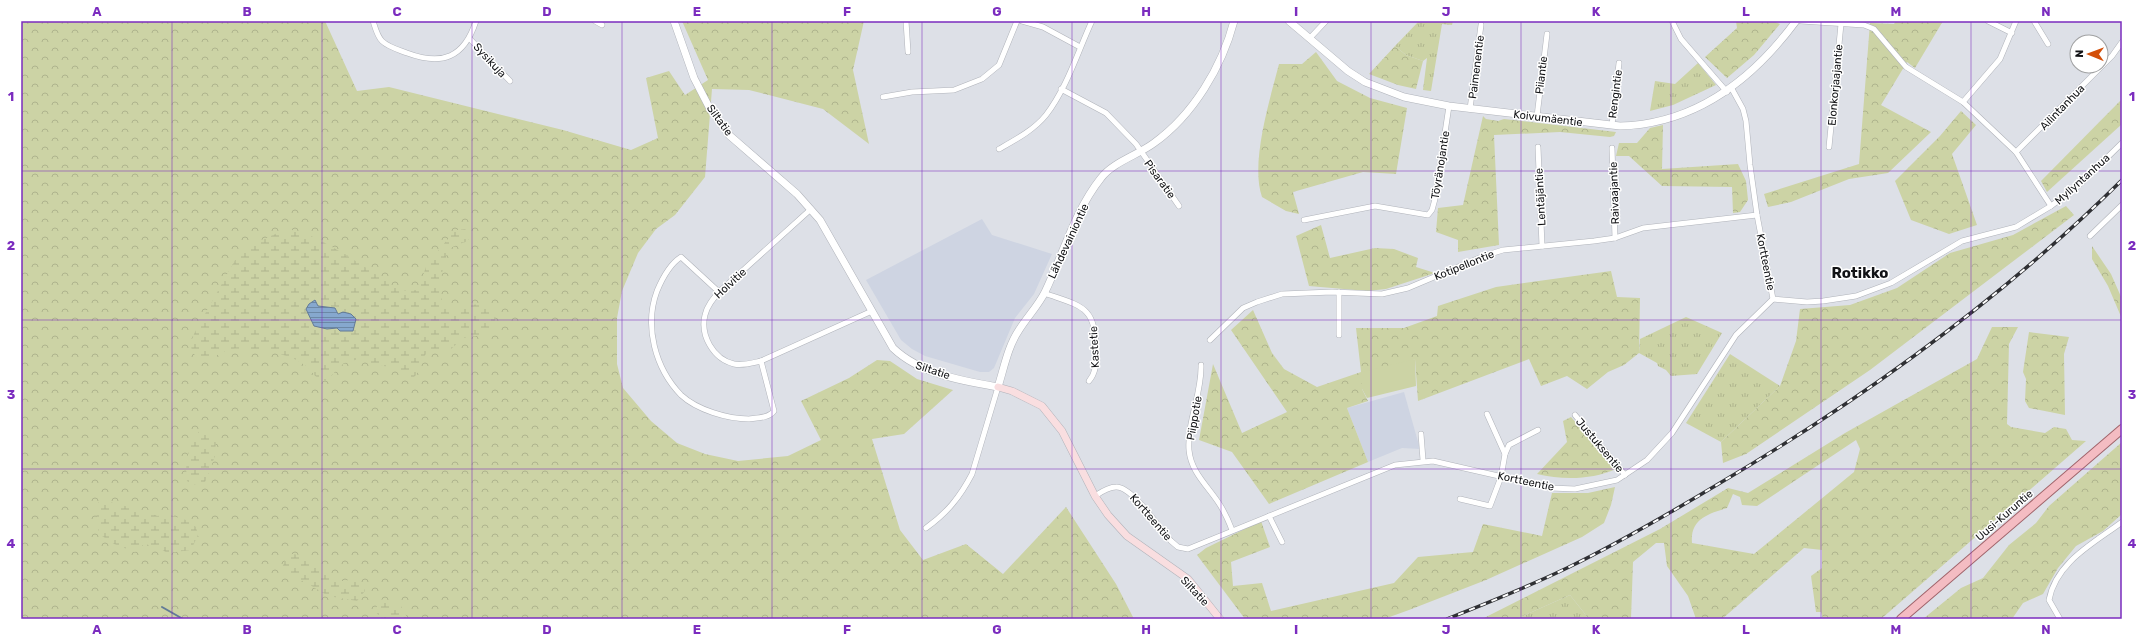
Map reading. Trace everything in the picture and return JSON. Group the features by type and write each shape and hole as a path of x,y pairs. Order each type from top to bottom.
{"main road":[{"name":"Siltatie","path":"998,387 1012,391 1042,406 1062,431 1095,496 1108,515 1127,536 1188,579 1220,619"},
{"name":"Uusi-Kuruntie","path":"1901,619 2122,429"}],"street":[{"path":"373,21 382,41 388,45 426,60 439,60 447,58 458,51 470,39 476,21"},
{"path":"595,21 602,25"},
{"name":"Siltatie","path":"674,21 697,84 719,122 729,135 797,194 810,209 829,234 893,348 911,363 954,377 998,387"},
{"path":"906,21 908,52"},
{"path":"882,97 912,92 954,90 982,79 999,65 1017,21"},
{"path":"1022,21 1043,27 1080,47"},
{"path":"999,149 1019,137 1043,118 1061,89 1092,21"},
{"name":"Lähdevainiontie","path":"998,387 1015,336 1044,293 1076,219 1101,178 1161,137 1180,121 1192,106 1220,62 1234,21"},
{"name":"Koivumäentie","path":"1289,21 1332,59 1365,82 1404,97 1470,109 1612,126 1632,126 1674,117 1694,109 1729,90 1771,52 1796,21"},
{"path":"1309,39 1326,21"},
{"name":"Kortteentie","path":"1095,496 1116,487 1125,488 1134,496 1171,541 1182,548 1194,547 1232,530 1395,465 1423,460 1458,465 1501,477 1551,488 1574,488 1600,485 1617,480 1647,460 1672,433 1736,335 1773,299 1757,215 1746,121 1743,109 1729,90 1681,39 1672,21"},
{"path":"1801,21 1864,26 1874,29 1906,67 1963,102 2016,152 2051,206"},
{"path":"1988,21 2012,33"},
{"path":"1963,102 2000,59 2016,21"},
{"path":"2034,21 2048,44"},
{"name":"Elonkorjaajantie","path":"1829,146 1840,24"},
{"name":"Paimenentie","path":"1470,109 1481,25"},
{"name":"Piiantie","path":"1537,116 1547,34"},
{"name":"Sysikuja","path":"470,39 510,81"},
{"name":"Ailintanhua","path":"2016,152 2112,56 2122,42"},
{"name":"Rengintie","path":"1612,126 1619,63"},
{"name":"Pisaratie","path":"1061,89 1106,113 1140,151 1180,206"},
{"name":"Töyränojantie","path":"1304,220 1375,206 1428,215 1432,210 1435,199 1449,106"},
{"name":"Myllyntanhua","path":"1773,299 1807,302 1823,301 1870,292 1892,284 1962,241 2016,227 2051,206 2078,186 2122,143"},
{"name":"Lentäjäntie","path":"1538,147 1542,246"},
{"name":"Raivaajantie","path":"1612,148 1615,238"},
{"path":"2090,236 2122,205"},
{"name":"Holvitie","path":"810,209 719,292 710,303 705,316 704,331 709,344 718,356 733,364 748,364 761,361 872,311"},
{"name":"Kotipellontie","path":"1210,340 1243,308 1282,294 1306,292 1339,292 1360,294 1395,292 1503,250 1615,238 1643,228 1757,215"},
{"path":"719,292 681,256 674,261 660,284 653,303 651,325 653,346 664,372 682,395 710,412 739,419 760,418 772,414 774,411 761,361"},
{"path":"1339,292 1339,335"},
{"name":"Kastetie","path":"1044,293 1078,306 1088,313 1092,319 1096,346 1096,373 1089,381"},
{"name":"Piippotie","path":"1201,365 1200,386 1192,421 1189,450 1192,463 1202,482 1221,506 1232,530"},
{"path":"926,528 951,507 972,474 998,387"},
{"path":"1487,414 1505,454"},
{"name":"Justuksentie","path":"1575,415 1625,475"},
{"path":"1460,499 1490,506 1501,477 1505,454 1509,445 1538,430"},
{"path":"1421,434 1423,460"},
{"path":"1269,516 1282,542"},
{"path":"2060,619 2049,600 2050,592 2062,570 2079,552 2122,522"}],"shaded area":[{"path":"982,219 992,235 1052,254 1034,294 1015,318 994,368 989,372 980,372 925,356 912,349 901,340 866,280"},
{"path":"1404,392 1420,449 1402,448 1368,462 1347,408"}],"green space":[{"path":"21,21 325,21 357,91 389,87 563,130 631,150 658,138 646,78 669,71 685,95 708,80 682,21 864,21 853,70 869,144 823,109 749,90 712,89 705,177 675,215 656,229 638,253 622,291 617,318 617,364 623,388 651,421 677,443 705,454 738,461 788,456 821,440 801,401 849,378 877,360 890,361 917,379 953,390 904,434 872,439 900,530 923,560 966,544 1003,574 1066,507 1116,584 1134,619 21,619"},
{"path":"1419,21 1453,21 1452,25 1442,24 1431,91 1423,90 1427,58 1423,61 1406,55 1395,46"},
{"path":"1736,21 1773,21 1780,24 1754,55 1727,78 1705,57 1737,28"},
{"path":"1896,21 1943,21 1915,68 1907,62 1881,105 1931,132 1888,173 1849,179 1791,202 1768,207 1764,194 1859,164 1870,23 1894,24"},
{"path":"1395,46 1406,55 1423,61 1416,89 1398,85 1369,74"},
{"path":"1316,52 1337,81 1370,98 1407,108 1396,174 1363,172 1293,192 1299,214 1286,211 1262,197 1258,167 1263,131 1279,64 1302,64"},
{"path":"1698,63 1716,85 1673,105 1650,111 1655,81 1675,84"},
{"path":"2122,99 2122,124 2047,192 2041,181"},
{"path":"1961,111 1976,125 1952,154 1977,225 1949,234 1911,220 1895,181 1940,136"},
{"path":"1483,116 1486,119 1498,121 1504,119 1616,132 1614,136 1610,137 1560,132 1494,135 1499,245 1458,252 1458,240 1436,232 1438,208 1463,205"},
{"path":"1663,125 1662,169 1738,164 1746,181 1748,200 1740,212 1733,213 1732,187 1662,186 1629,156 1616,156 1619,143 1637,143 1650,128"},
{"path":"2066,206 2074,215 1870,370 1746,454 1723,463 1721,442 1780,386 1796,341 1800,309 1850,305 1897,288 1950,253 2013,235"},
{"path":"1321,225 1330,258 1375,248 1394,249 1418,258 1416,267 1435,273 1386,289 1367,291 1309,286 1296,236"},
{"path":"465,229 470,234 468,241 453,247 448,252 440,282 443,301 446,307 452,312 475,304 491,309 495,319 495,324 490,334 463,338 449,351 428,351 418,372 413,378 408,380 400,371 392,367 374,365 359,359 344,363 326,381 315,376 308,367 299,361 278,354 249,349 233,349 208,359 201,359 192,351 192,338 195,332 239,253 245,248 279,233 290,230 300,231 345,254 399,290 408,291 416,290 419,287 427,264 457,230","holes":["315,300 318,306 335,311 339,315 338,328 317,327 310,304"]},
{"path":"2092,246 2111,274 2122,299 2122,319 2108,286 2092,259"},
{"path":"1611,271 1617,297 1640,298 1639,353 1624,365 1608,372 1587,389 1567,376 1541,386 1529,359 1418,401 1415,359 1362,389 1368,401 1347,408 1368,462 1269,504 1232,452 1199,440 1213,364 1242,433 1287,412 1231,330 1253,310 1272,353 1284,369 1317,387 1361,372 1356,328 1404,328 1437,316 1438,306 1496,287"},
{"path":"1686,317 1722,333 1697,374 1671,376 1666,370 1658,366 1657,363 1639,353 1640,339"},
{"path":"1992,327 2018,327 2009,344 2007,424 2011,427 2045,433 2054,427 2066,429 2072,440 2086,441 1881,619 1823,619 1821,612 1816,612 1811,576 1822,568 1822,550 1804,548 1722,619 1696,619 1688,596 1667,566 1664,543 1656,543 1633,562 1631,619 1589,619 1570,595 1516,619 1482,619 1660,529 1728,488 1748,493 1845,433 1977,359","holes":["1856,440 1860,449 1854,472 1754,554 1692,543 1692,535 1697,523 1707,515 1727,508 1733,494 1740,497 1742,505 1757,506"]},
{"path":"2029,332 2069,337 2064,354 2065,415 2029,408 2025,401 2026,379 2023,372"},
{"path":"1730,354 1780,386 1721,442 1686,423"},
{"path":"1415,359 1416,386 1367,398 1362,389 1362,372"},
{"path":"1571,417 1616,469 1606,473 1577,478 1537,474 1567,442 1563,421"},
{"path":"201,429 206,429 216,438 215,456 205,482 192,485 187,481 186,474 188,454 193,440"},
{"path":"2122,442 2122,514 2103,531 2076,546 2058,568 2043,594 2023,603 2012,619 1923,619 1961,588 1983,578 2009,545 2036,523 2049,506"},
{"path":"1615,487 1611,505 1604,523 1582,537 1486,580 1384,619 1245,619 1197,555 1206,548 1261,521 1270,547 1231,562 1233,586 1262,583 1271,611 1394,583 1418,557 1473,552 1483,524 1542,536 1552,493 1588,493"},
{"path":"102,500 136,509 139,513 144,512 158,516 164,513 189,521 196,527 198,535 191,550 167,553 158,547 144,544 135,552 114,544 99,534 95,505"},
{"path":"293,554 305,556 313,560 337,580 342,581 357,579 363,585 365,591 357,601 328,596 305,582 283,573 282,568 287,555"},
{"path":"1570,595 1589,619 1516,619"},
{"path":"383,599 401,606 408,619 386,619 378,615 376,612 377,605"}],"water":[{"path":"315,300 318,306 335,308 338,314 343,312 351,314 356,319 353,331 340,331 337,328 327,329 314,326 306,309 309,304"}],"waterway":[{"path":"162,607 183,619"}],"railway":[{"path":"1447,619 1537,582 1606,548 1701,494 1827,416 1879,381 1980,305 2029,265 2122,180"}],"district":[{"name":"Rotikko","path":"1860,273"}]}
